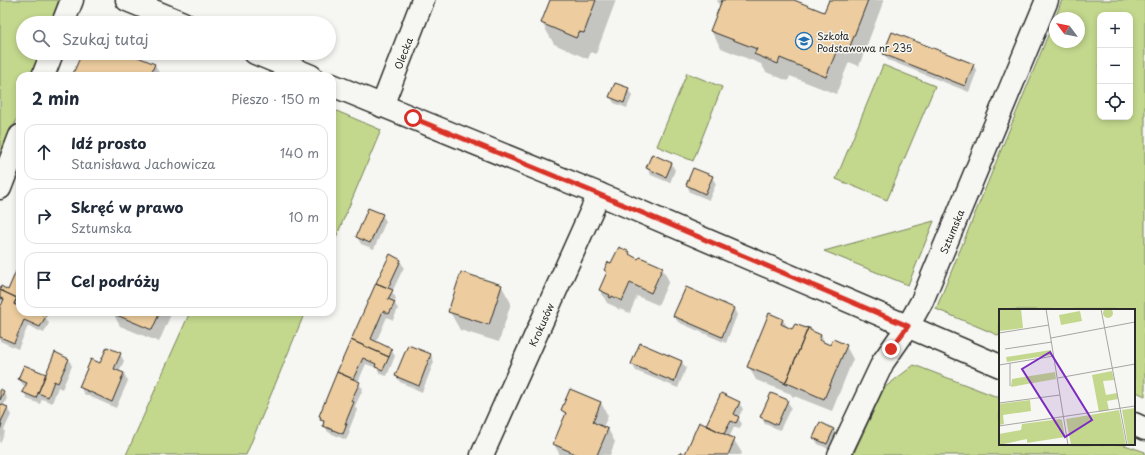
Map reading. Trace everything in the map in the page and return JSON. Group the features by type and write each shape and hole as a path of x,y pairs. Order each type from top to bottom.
{"street":[{"path":"66,16 72,0"},
{"path":"127,0 166,16"},
{"name":"Olecka","path":"382,106 423,0"},
{"name":"Sztumska","path":"839,455 883,362 908,326 922,301 1047,0"},
{"path":"45,72 49,60"},
{"path":"272,60 301,72"},
{"path":"336,87 598,194 999,366"},
{"path":"0,188 16,146"},
{"name":"Krokusów","path":"482,455 598,194"},
{"path":"1135,424 1145,429"}],"green space":[{"path":"0,0 59,0 53,16 16,16 16,60 38,60 33,72 16,72 16,121 0,163"},
{"path":"1062,0 1145,0 1145,396 1135,391 1135,309 999,309 999,336 936,309 1049,33 1049,48 1085,48 1085,12 1057,12"},
{"path":"883,65 935,86 887,200 836,179"},
{"path":"687,73 722,87 693,161 657,146"},
{"path":"336,111 381,130 336,237"},
{"path":"934,221 908,285 824,251"},
{"path":"188,316 303,316 246,455 126,455"},
{"path":"914,365 999,398 999,445 1125,445 1145,452 1145,455 853,455 884,388"}],"building":[{"path":"550,0 596,0 584,33 579,32 576,38 541,23"},
{"path":"722,0 794,0 824,12 829,0 868,0 849,49 839,45 826,77 780,58 778,64 754,54 757,49 710,31"},
{"path":"892,32 974,64 965,86 883,54"},
{"path":"79,60 145,60 155,64 152,72 74,72"},
{"path":"615,83 629,88 624,103 609,97"},
{"path":"652,154 672,163 666,177 646,168"},
{"path":"693,168 713,176 705,194 686,185"},
{"path":"368,208 383,214 370,243 356,237"},
{"path":"619,247 630,252 629,254 638,259 640,257 663,267 651,293 630,283 622,301 612,296 611,298 609,297 610,295 599,290 607,272 604,270 608,262 611,263"},
{"path":"390,254 401,260 388,288 376,283"},
{"path":"16,271 16,298 0,290 1,286 8,290"},
{"path":"461,272 502,285 489,325 448,312"},
{"path":"376,283 393,290 388,299 395,302 389,314 383,311 371,339 392,349 389,357 351,340"},
{"path":"686,287 734,308 722,337 673,316"},
{"path":"0,290 16,298 14,304 16,305 16,316 46,316 40,327 24,320 14,343 0,337 0,308 4,299 0,298"},
{"path":"769,313 783,319 781,324 792,329 795,324 808,328 785,384 784,382 747,367"},
{"path":"119,316 158,316 152,330"},
{"path":"808,328 821,335 819,340 830,345 833,339 847,345 824,399 787,383 787,385 785,384"},
{"path":"351,340 389,357 383,370 375,367 376,364 363,358 353,379 337,372"},
{"path":"640,343 682,361 674,382 631,364"},
{"path":"408,345 431,354 419,386 395,376"},
{"path":"107,347 121,353 114,369 124,373 112,402 79,387 91,359 100,363"},
{"path":"55,352 69,359 58,383 54,381 48,397 38,393"},
{"path":"24,365 46,374 36,398 22,392 27,383 18,379"},
{"path":"337,372 360,382 351,401 354,402 345,424 347,424 343,434 323,426 324,421 320,420 321,417 319,416"},
{"path":"0,389 4,391 0,400"},
{"path":"570,389 601,402 593,422 608,429 597,455 578,455 553,444 566,413 561,410"},
{"path":"721,393 740,402 734,414 739,417 736,423 731,421 724,434 706,425"},
{"path":"771,393 788,400 777,425 760,417"},
{"path":"0,404 8,407 0,424"},
{"path":"699,422 735,439 728,455 679,455 681,452 685,454"},
{"path":"820,422 834,429 827,444 813,438"}],"place":[{"name":"Szkoła Podstawowa nr 235","path":"804,41"}],"route":[{"path":"413,118 591,191 908,326 891,349"}]}
